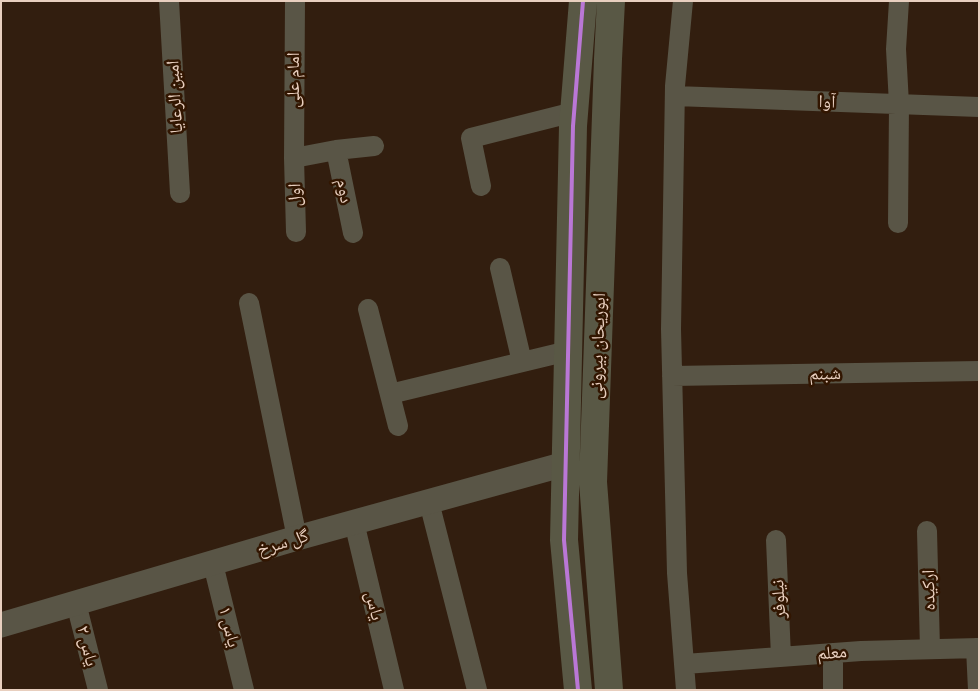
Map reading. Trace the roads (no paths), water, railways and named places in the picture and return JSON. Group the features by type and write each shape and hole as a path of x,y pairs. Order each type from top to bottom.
{"main road":[{"name":"ابوریحان بیرونی","path":"573,686 564,540 574,112 583,1"},
{"name":"ابوریحان بیرونی","path":"609,690 593,482 608,59 612,1"}],"street":[{"name":"امین الرعایا","path":"169,1 180,193"},
{"name":"امام علی","path":"294,158 295,1"},
{"path":"683,1 675,96 671,329 677,572 686,690"},
{"path":"898,223 899,104 896,49 899,1"},
{"name":"آوا","path":"675,96 979,107"},
{"path":"481,186 471,138 574,112"},
{"path":"294,158 336,150 374,146"},
{"name":"دوم","path":"336,150 352,233"},
{"name":"اول","path":"294,158 296,232"},
{"path":"500,268 522,362"},
{"path":"249,303 297,538"},
{"path":"368,309 398,426"},
{"path":"390,394 568,351"},
{"name":"شبنم","path":"672,376 979,371"},
{"name":"گل سرخ","path":"1,625 297,538 566,464"},
{"path":"428,502 477,690"},
{"name":"یاس","path":"354,522 394,690"},
{"name":"ارکیده","path":"927,531 930,649"},
{"name":"نیلوفر","path":"776,540 782,657"},
{"name":"یاس ۱","path":"213,564 244,690"},
{"name":"یاس ۲","path":"76,603 98,690"},
{"path":"978,648 978,690"},
{"name":"معلم","path":"685,664 833,653 978,648"},
{"path":"833,653 833,690"}]}
